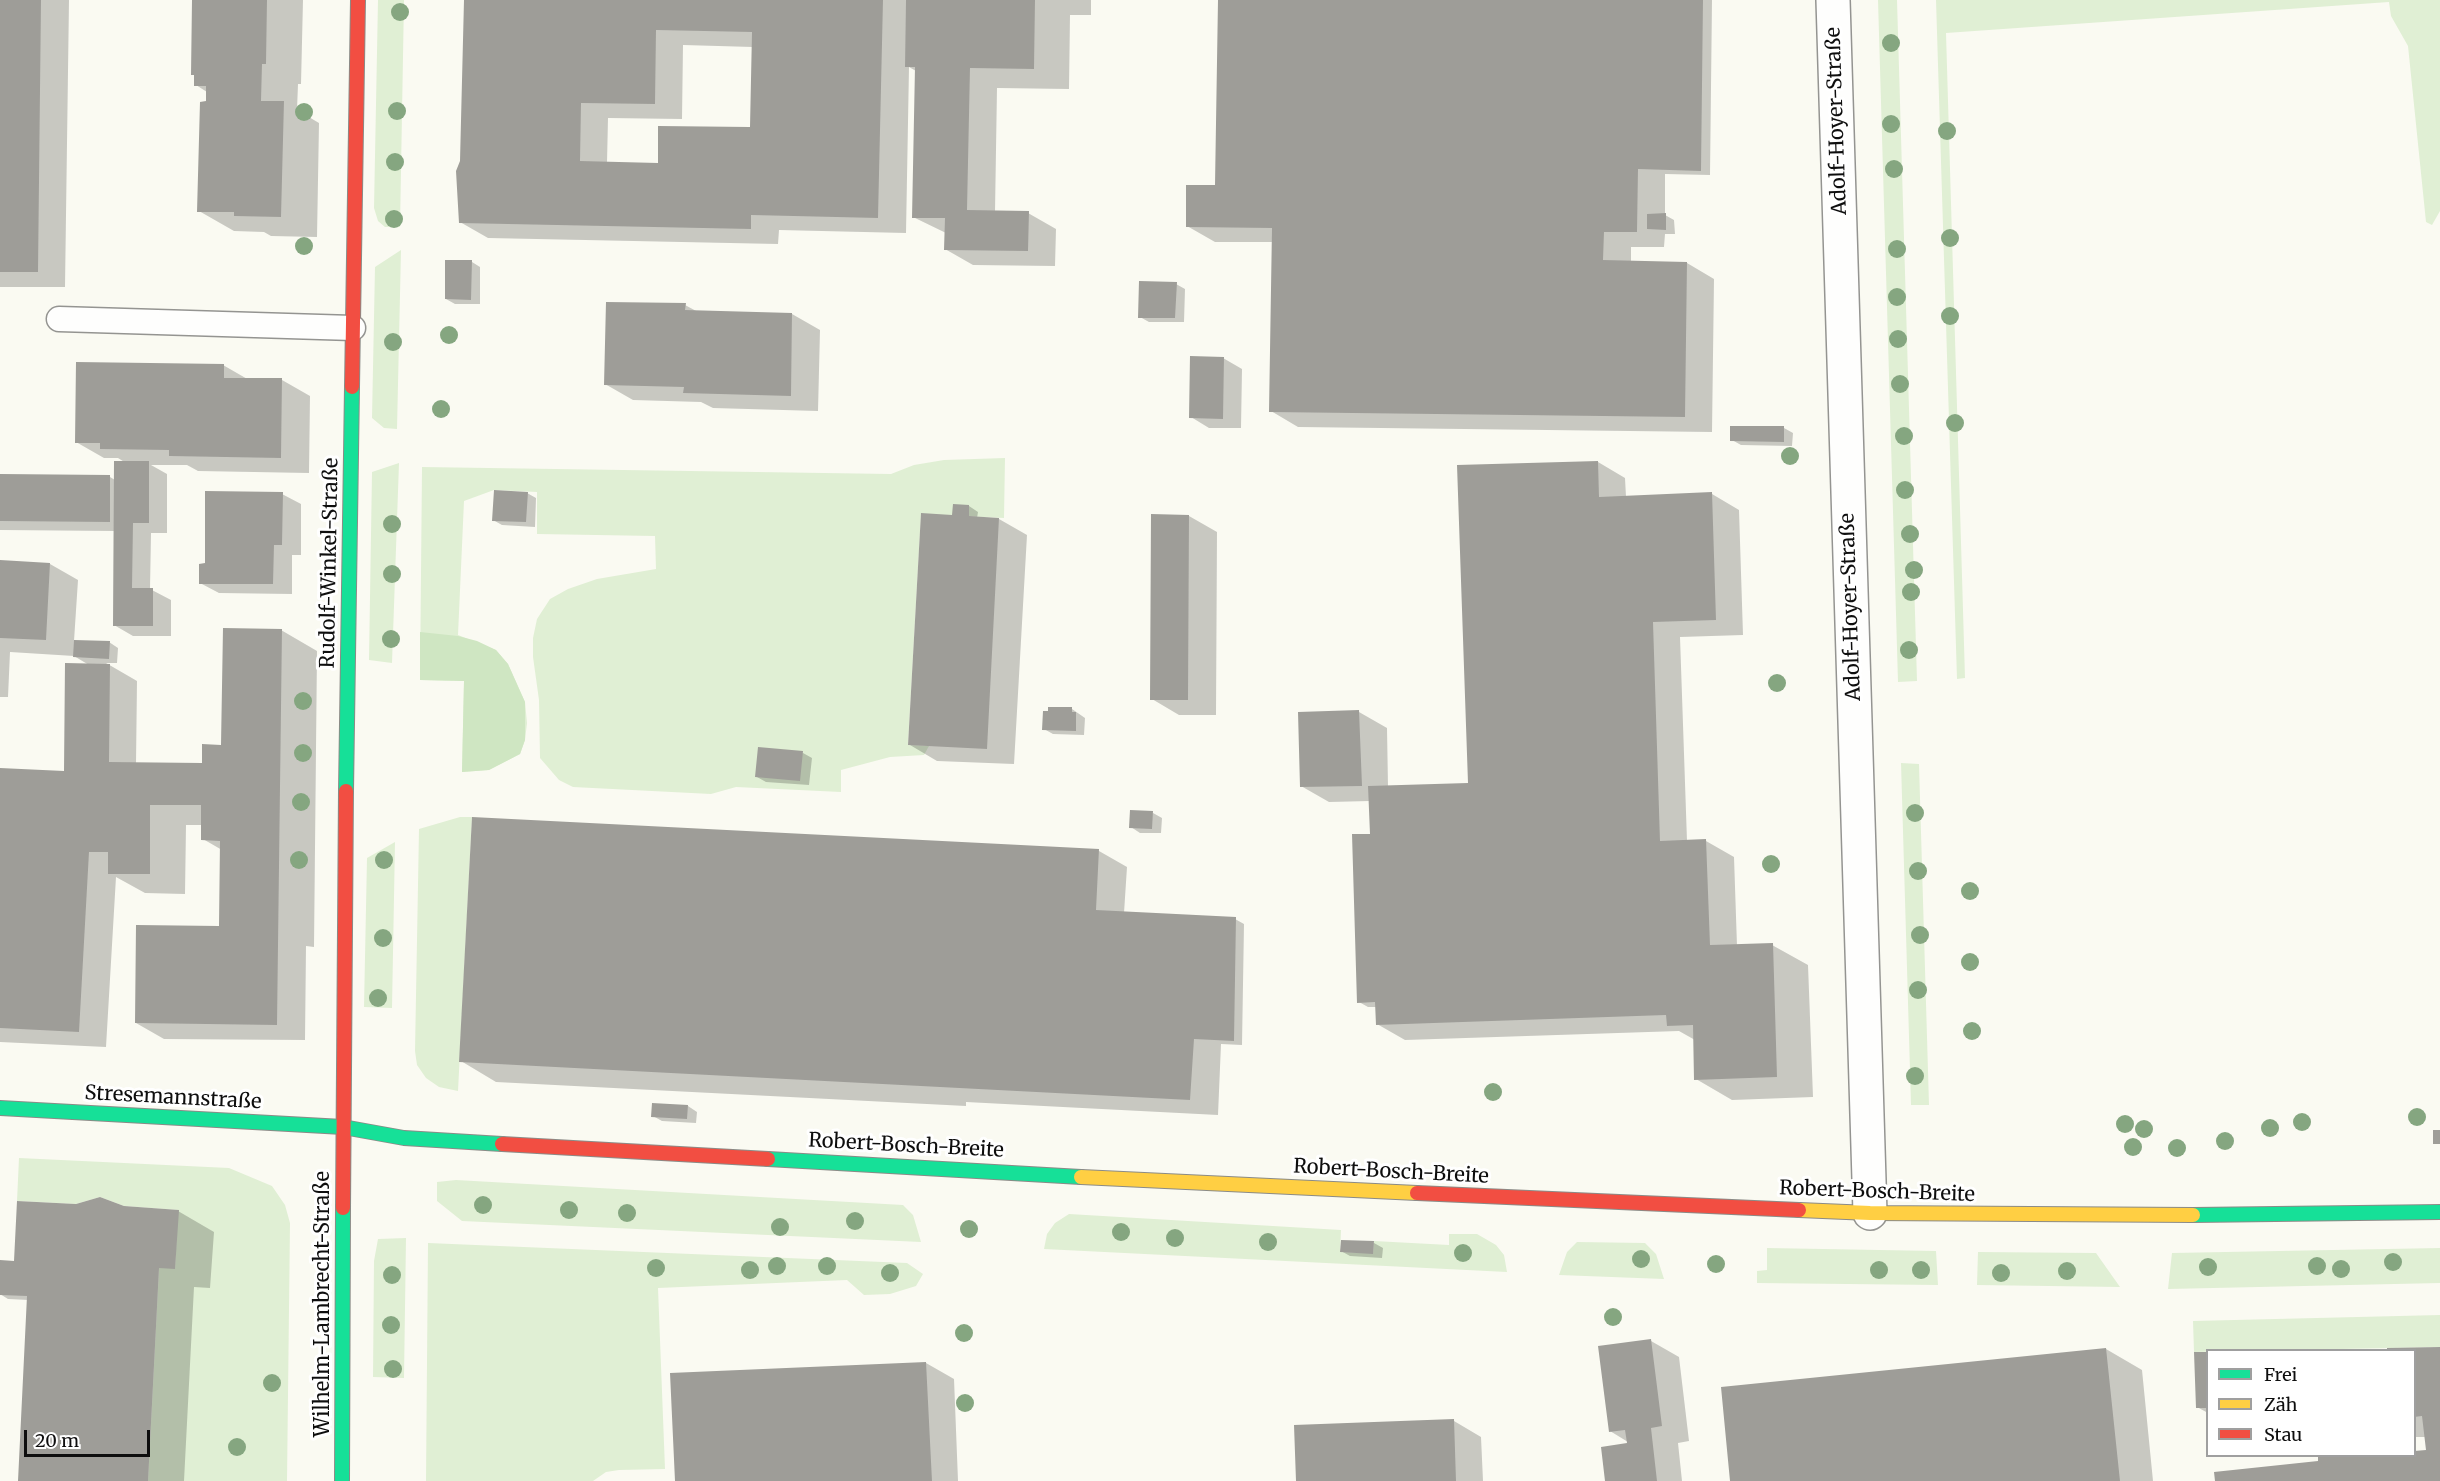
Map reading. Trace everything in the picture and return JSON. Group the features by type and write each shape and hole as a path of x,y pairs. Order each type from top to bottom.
{"street":[{"name":"Rudolf-Winkel-Straße","path":"343,1127 358,0"},
{"name":"Adolf-Hoyer-Straße","path":"1833,0 1870,1213"},
{"name":"Stresemannstraße","path":"0,1108 343,1127"},
{"name":"Robert-Bosch-Breite","path":"343,1127 404,1138 1198,1183 1870,1213 2137,1216 2440,1212"},
{"name":"Wilhelm-Lambrecht-Straße","path":"342,1481 343,1127"}],"lane":[{"path":"59,320 353,328"}],"green space":[{"path":"378,0 404,0 400,227 385,227 378,221 374,208"},
{"path":"1878,0 1897,0 1917,681 1898,682"},
{"path":"1936,0 2440,0 2440,211 2432,225 2426,222 2408,46 2391,16 2389,2 1946,33 1965,678 1957,679"},
{"path":"401,250 397,429 384,428 372,418 375,267"},
{"path":"1005,458 1004,518 921,514 908,745 929,746 924,755 890,757 841,770 841,792 736,787 711,794 573,787 559,780 540,758 539,700 533,657 533,638 537,619 550,599 568,589 597,579 656,569 655,536 537,534 537,492 494,490 464,501 458,635 496,650 508,664 525,702 527,723 520,754 489,770 462,772 464,681 420,680 422,467 891,474 914,465 944,460"},
{"path":"399,463 392,663 369,660 372,472"},
{"path":"420,632 458,636 477,641 496,650 508,664 525,702 525,740 520,754 489,770 462,772 464,681 420,680"},
{"path":"1901,763 1919,764 1929,1105 1911,1105"},
{"path":"460,817 472,817 458,1091 439,1087 426,1078 417,1065 415,1051 419,829"},
{"path":"395,842 392,1008 364,1007 367,858"},
{"path":"19,1158 229,1168 272,1186 285,1205 290,1223 287,1481 148,1481 159,1268 175,1268 178,1210 124,1206 100,1197 76,1204 17,1201"},
{"path":"456,1180 903,1205 913,1215 921,1242 462,1221 437,1201 437,1182"},
{"path":"1069,1214 1341,1230 1340,1252 1373,1253 1374,1241 1449,1245 1449,1234 1477,1234 1496,1245 1504,1255 1507,1272 1044,1249 1047,1234 1055,1223"},
{"path":"406,1238 404,1378 373,1377 374,1261 378,1239"},
{"path":"1577,1242 1645,1243 1656,1254 1664,1279 1559,1275 1567,1252"},
{"path":"428,1243 907,1263 923,1274 916,1286 890,1294 864,1295 847,1280 658,1288 665,1469 606,1472 593,1481 426,1481"},
{"path":"1767,1248 1936,1251 1938,1285 1757,1283 1757,1271 1767,1270"},
{"path":"2440,1248 2440,1283 2168,1289 2172,1253"},
{"path":"1978,1252 2096,1253 2120,1287 1977,1285"},
{"path":"2440,1315 2440,1347 2206,1349 2206,1352 2194,1352 2193,1321"}],"building":[{"path":"0,0 41,0 38,272 0,272"},
{"path":"192,0 267,0 266,64 262,64 261,101 284,101 281,217 234,216 234,212 197,212 200,102 206,101 206,86 194,86 194,75 191,75"},
{"path":"464,0 883,0 878,218 751,215 751,229 459,223 456,171 460,161","holes":["656,30 752,32 750,127 658,126 658,163 580,161 581,103 655,104"]},
{"path":"906,0 1035,0 1034,69 970,68 967,210 1029,211 1028,251 944,250 945,218 912,218 915,67 905,67"},
{"path":"1218,0 1703,0 1701,171 1638,169 1637,232 1604,232 1603,260 1687,262 1685,417 1269,412 1272,228 1186,227 1186,185 1215,185"},
{"path":"1666,213 1666,230 1647,229 1647,214"},
{"path":"445,260 472,260 471,300 445,299"},
{"path":"1139,281 1177,282 1175,318 1138,318"},
{"path":"606,302 686,303 685,310 792,313 791,396 683,393 684,387 604,385"},
{"path":"1190,356 1224,357 1223,419 1189,418"},
{"path":"76,362 224,364 224,378 282,378 281,458 169,456 169,450 100,449 100,443 75,443"},
{"path":"1730,426 1784,426 1784,442 1730,441"},
{"path":"114,461 149,461 149,523 133,523 132,588 153,588 153,626 113,626"},
{"path":"1598,461 1599,497 1712,492 1716,620 1653,622 1660,841 1706,839 1710,945 1773,943 1777,1077 1694,1080 1693,1025 1667,1026 1666,1015 1376,1025 1375,1002 1357,1003 1352,834 1370,834 1368,786 1468,783 1457,465"},
{"path":"0,474 110,475 110,522 0,521"},
{"path":"494,490 528,492 526,522 492,521"},
{"path":"205,491 283,492 282,545 274,545 273,584 199,584 199,564 205,563"},
{"path":"953,504 969,505 969,516 999,518 987,749 908,745 921,513 952,515"},
{"path":"1151,514 1189,515 1188,700 1150,700"},
{"path":"0,560 50,563 46,640 0,638"},
{"path":"223,628 282,629 277,1025 135,1023 136,925 219,926 220,841 201,840 201,805 150,805 150,874 108,874 108,852 89,852 79,1032 0,1028 0,768 64,771 65,663 110,664 109,762 202,763 202,744 221,745"},
{"path":"74,640 110,641 109,659 73,657"},
{"path":"1048,707 1072,707 1072,712 1076,712 1076,731 1042,730 1043,711 1048,711"},
{"path":"1359,710 1362,786 1300,787 1298,712"},
{"path":"758,747 803,751 800,781 755,777"},
{"path":"1130,810 1153,811 1152,829 1129,828"},
{"path":"472,817 1099,849 1096,910 1236,917 1234,1041 1194,1039 1190,1100 459,1062"},
{"path":"652,1103 688,1105 687,1119 651,1117"},
{"path":"2433,1130 2440,1130 2440,1144 2433,1144"},
{"path":"100,1197 124,1206 179,1210 175,1269 159,1268 148,1481 18,1481 27,1296 0,1295 0,1260 14,1261 17,1201 76,1204"},
{"path":"1341,1240 1374,1241 1373,1254 1340,1252"},
{"path":"1651,1339 1662,1426 1651,1428 1657,1481 1605,1481 1601,1447 1627,1443 1625,1430 1609,1432 1598,1346"},
{"path":"2440,1347 2440,1481 2215,1481 2214,1472 2318,1461 2318,1457 2416,1457 2416,1451 2426,1450 2422,1416 2416,1417 2416,1349 2387,1348"},
{"path":"2106,1348 2120,1481 1730,1481 1721,1387"},
{"path":"2194,1352 2206,1352 2206,1408 2196,1408"},
{"path":"926,1362 932,1481 675,1481 670,1373"},
{"path":"1454,1419 1456,1481 1296,1481 1294,1425"}],"traffic: fast":[{"path":"346,791 352,387"},
{"path":"0,1108 343,1127 404,1138 502,1144"},
{"path":"768,1159 1081,1177"},
{"path":"342,1481 343,1208"},
{"path":"2193,1215 2440,1212"}],"traffic: slow":[{"path":"1081,1177 1417,1193"},
{"path":"1799,1210 1870,1213 2193,1215"}],"traffic: jam":[{"path":"352,387 358,0"},
{"path":"343,1208 346,791"},
{"path":"502,1144 768,1159"},
{"path":"1417,1193 1799,1210"}]}
